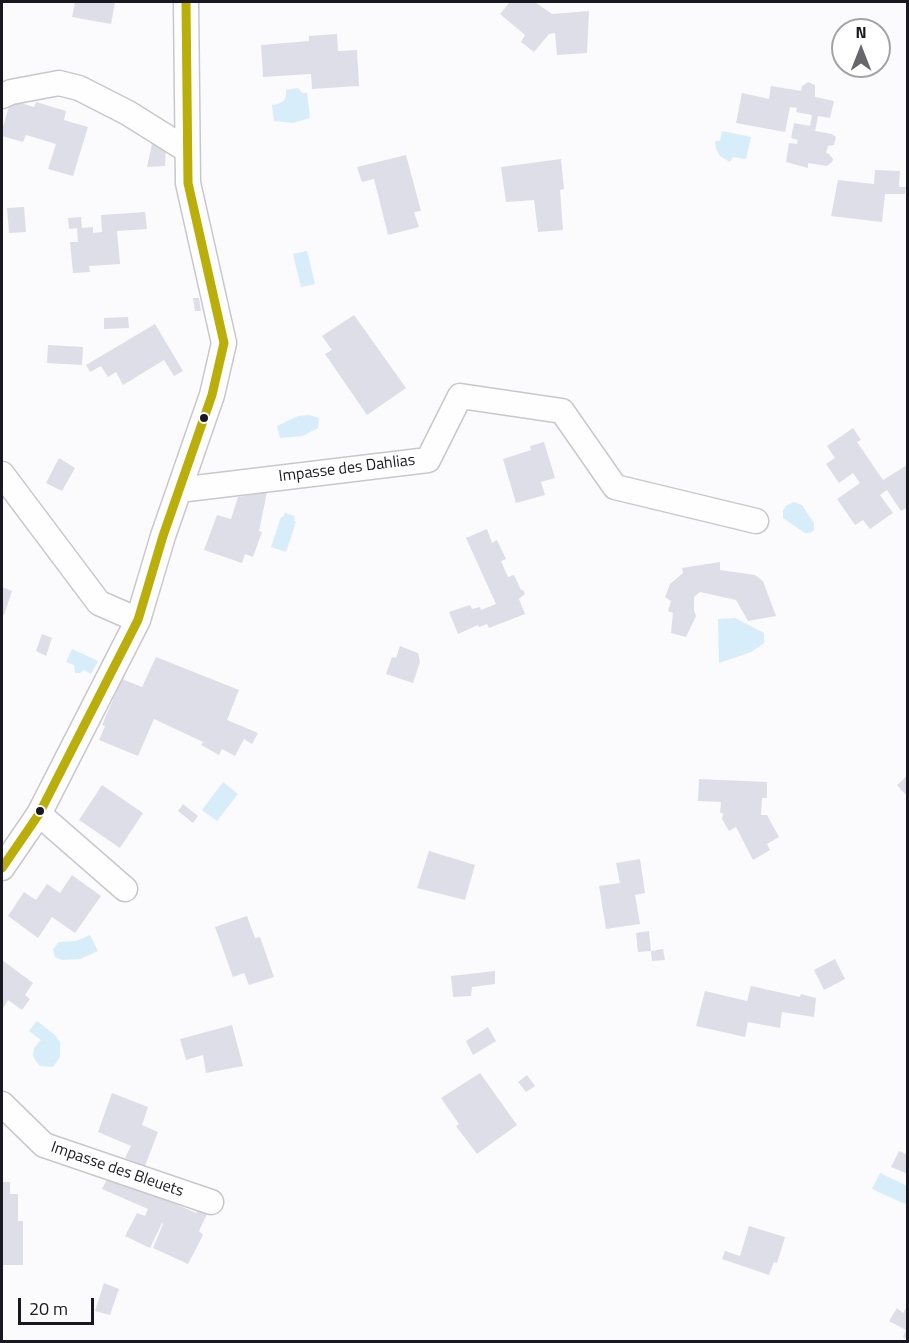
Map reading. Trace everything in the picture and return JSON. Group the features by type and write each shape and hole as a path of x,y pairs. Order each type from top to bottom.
{"street":[{"path":"2,868 39,814 138,620 212,395 224,343 188,183 186,2"},
{"path":"2,96 11,92 59,83 80,88 128,113 187,150"},
{"name":"Impasse des Dahlias","path":"179,490 428,460 460,396 562,411 615,487 756,520"},
{"path":"2,474 99,603 138,620"},
{"path":"39,814 125,888"},
{"name":"Impasse des Bleuets","path":"2,1104 44,1145 211,1202"}],"water":[{"path":"298,88 302,93 307,93 310,118 293,123 274,121 272,105 284,101 286,90"},
{"path":"722,131 751,137 746,159 733,157 730,162 720,156 715,141 720,141"},
{"path":"307,251 315,284 301,287 293,254"},
{"path":"309,415 319,418 318,428 302,436 280,438 277,426 298,416"},
{"path":"794,502 802,505 814,523 814,530 810,533 805,533 783,518 786,506"},
{"path":"285,513 295,516 294,521 296,522 286,552 271,547 281,517"},
{"path":"735,618 764,633 764,643 751,652 719,663 718,619"},
{"path":"72,649 98,661 91,674 84,670 75,673 74,665 66,662"},
{"path":"223,782 238,794 217,821 202,810"},
{"path":"90,935 98,951 80,959 62,960 55,957 53,949 59,942 76,941"},
{"path":"37,1021 60,1042 60,1057 53,1067 40,1066 33,1055 34,1048 41,1040 29,1031"},
{"path":"880,1173 907,1186 905,1204 872,1189"}],"building":[{"path":"75,2 115,2 111,24 72,17"},
{"path":"510,2 535,2 552,14 589,11 587,53 557,55 555,33 549,34 534,52 521,42 525,35 500,14"},
{"path":"337,34 338,51 357,50 359,86 312,89 311,74 263,77 261,45 309,41 309,36"},
{"path":"808,82 815,85 815,97 834,101 830,118 818,116 815,131 836,137 834,145 828,146 826,153 833,159 827,166 808,163 808,168 786,162 789,143 797,144 798,140 791,138 794,123 810,126 812,115 796,112 797,108 790,107 785,132 736,123 742,93 769,99 771,86 801,91 802,86"},
{"path":"11,100 34,107 36,102 66,111 64,120 88,127 73,176 48,169 56,144 26,135 23,142 2,136"},
{"path":"153,139 166,148 165,166 147,167"},
{"path":"406,155 421,211 414,212 419,227 388,235 374,179 362,182 357,167"},
{"path":"561,159 564,189 560,190 563,230 538,232 534,200 506,202 501,167"},
{"path":"875,170 900,171 899,187 906,187 905,194 885,194 882,222 831,216 838,180 874,184"},
{"path":"24,207 26,232 9,233 7,208"},
{"path":"145,212 147,229 117,231 120,264 89,266 90,272 73,273 70,242 78,242 77,228 69,229 68,218 81,217 82,228 93,227 93,233 102,232 101,215"},
{"path":"193,298 199,298 201,311 195,311"},
{"path":"354,315 406,388 367,415 325,354 332,350 322,336"},
{"path":"128,317 129,328 104,329 104,318"},
{"path":"155,324 183,371 174,376 164,360 123,385 116,372 108,377 101,366 90,372 86,365"},
{"path":"48,345 83,347 82,365 47,363"},
{"path":"853,428 861,440 857,442 883,480 908,466 908,507 901,511 887,490 880,495 893,513 870,529 863,520 855,525 837,499 860,483 853,473 839,483 826,464 835,458 827,446"},
{"path":"544,442 555,478 541,482 545,495 516,503 503,459 531,450 530,446"},
{"path":"59,458 75,468 62,491 46,483"},
{"path":"267,492 259,531 262,532 253,557 245,554 242,563 204,550 217,515 231,519 238,497"},
{"path":"487,529 492,543 497,540 506,559 501,561 508,577 514,575 525,594 519,599 525,614 489,628 487,624 479,627 478,625 458,634 449,612 470,605 472,609 480,607 481,610 496,604 466,538"},
{"path":"720,562 720,570 755,575 763,581 776,616 748,621 736,600 700,592 694,597 696,616 686,637 671,633 673,613 668,611 671,601 665,597 670,584 683,573 682,568"},
{"path":"2,587 12,591 4,615 2,614"},
{"path":"42,634 52,638 46,656 36,651"},
{"path":"400,646 418,653 420,662 413,683 386,674 392,657 396,658"},
{"path":"156,657 239,690 227,720 258,733 252,744 244,739 235,756 222,749 219,755 201,745 203,742 154,719 138,756 99,740 105,726 102,725 122,679 142,687"},
{"path":"908,775 908,794 906,795 897,785"},
{"path":"699,779 767,782 767,798 762,798 761,815 767,815 779,837 767,844 770,850 753,860 736,827 729,831 722,819 721,802 698,801"},
{"path":"102,785 143,813 120,848 79,820"},
{"path":"183,804 198,816 193,823 178,811"},
{"path":"429,851 475,865 465,900 417,888"},
{"path":"640,859 645,893 635,895 640,924 606,929 599,886 620,883 616,863"},
{"path":"72,875 101,896 75,933 52,917 38,938 8,916 24,892 36,900 47,884 60,893"},
{"path":"247,916 255,938 260,937 274,977 249,985 244,973 233,977 215,927"},
{"path":"649,931 651,951 638,952 636,933"},
{"path":"663,949 665,960 652,961 651,951"},
{"path":"835,959 845,979 824,990 814,970"},
{"path":"2,960 33,983 25,995 30,999 22,1010 8,1000 2,1010"},
{"path":"495,971 495,984 472,987 471,996 453,997 451,976"},
{"path":"751,986 800,997 801,994 816,998 814,1017 782,1012 780,1028 748,1022 745,1037 696,1026 705,991 747,1001"},
{"path":"232,1025 243,1066 206,1073 203,1055 186,1060 180,1039"},
{"path":"488,1027 496,1041 473,1055 466,1041"},
{"path":"480,1073 517,1125 477,1154 456,1126 459,1124 441,1098"},
{"path":"527,1075 535,1086 526,1092 518,1082"},
{"path":"112,1093 148,1107 142,1125 158,1132 145,1166 125,1158 131,1146 98,1132"},
{"path":"899,1151 908,1155 908,1174 891,1167"},
{"path":"109,1175 196,1213 199,1210 207,1214 199,1231 203,1235 188,1264 153,1248 162,1223 150,1248 125,1236 137,1213 145,1216 148,1209 102,1189"},
{"path":"2,1182 10,1182 10,1194 18,1194 18,1221 23,1221 23,1265 2,1265"},
{"path":"749,1226 785,1237 777,1263 774,1262 769,1275 722,1259 725,1251 740,1256"},
{"path":"104,1283 119,1289 110,1315 95,1311"},
{"path":"908,1305 908,1340 903,1337 906,1330 889,1321 897,1308 903,1313"}],"transit line":[{"path":"2,868 39,814 138,620 163,536 212,395 224,343 188,183 186,2"}]}
